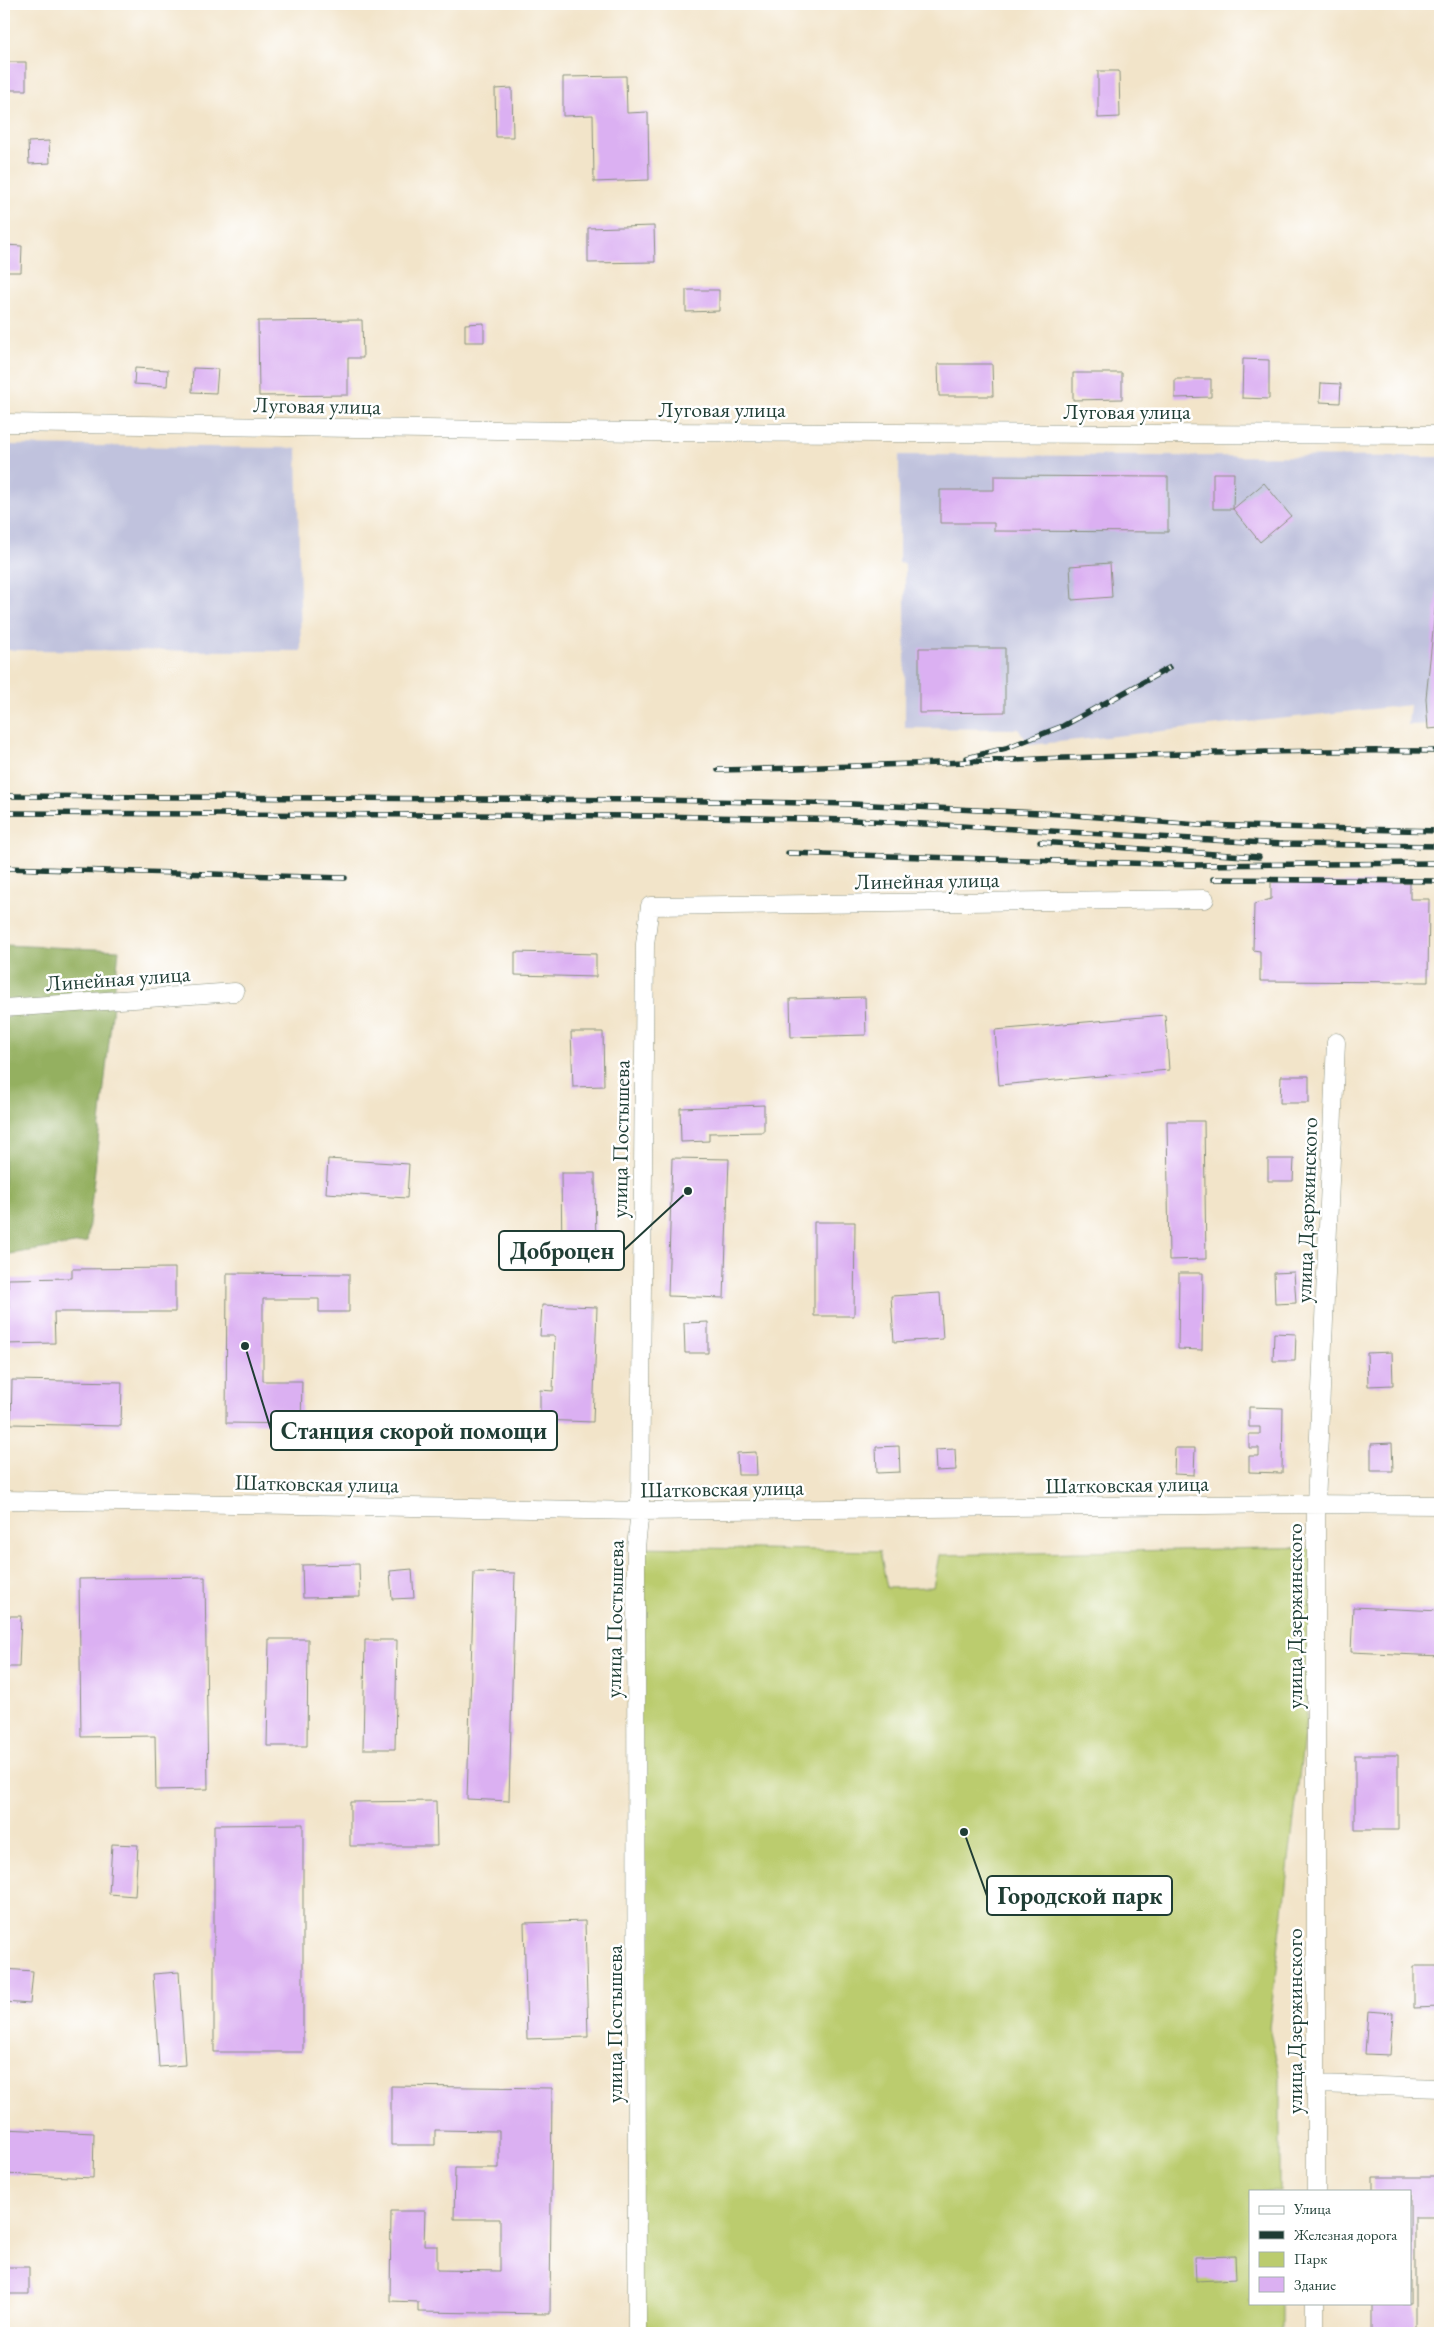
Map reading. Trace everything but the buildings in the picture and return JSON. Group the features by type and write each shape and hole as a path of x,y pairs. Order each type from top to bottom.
{"street":[{"name":"Луговая улица","path":"4,423 644,432 1440,435"},
{"name":"Линейная улица","path":"650,906 1205,899"},
{"name":"улица Постышева","path":"637,2333 636,1547 640,1512 642,1102 645,944 650,906"},
{"name":"Линейная улица","path":"4,1008 235,992"},
{"name":"улица Дзержинского","path":"1316,2190 1316,1504 1336,1042"},
{"name":"Шатковская улица","path":"4,1500 640,1512 1316,1504 1440,1505"},
{"path":"1317,2084 1440,2088"},
{"path":"1315,2304 1315,2333"}],"shaded area":[{"path":"4,445 297,448 301,651 4,650"},
{"path":"899,455 1440,457 1440,724 1408,725 1410,705 1030,745 1018,729 905,728 905,564 899,563"}],"green space":[{"path":"4,945 119,950 87,1242 4,1255"},
{"path":"636,1547 880,1551 887,1588 933,1587 939,1555 1316,1547 1316,1635 1269,2028 1280,2076 1280,2190 1249,2190 1249,2304 1281,2304 1281,2333 637,2333"}],"railway":[{"path":"967,758 1006,748 1063,726 1169,668"},
{"path":"718,770 1169,754 1440,751"},
{"path":"4,796 654,800 852,804 1060,814 1198,825 1440,831"},
{"path":"4,813 654,816 852,820 1283,844 1440,846"},
{"path":"1040,842 1259,857"},
{"path":"788,853 1193,865 1440,863"},
{"path":"4,868 345,878"},
{"path":"1213,879 1440,881"}],"place":[{"name":"Доброцен","path":"688,1191"},
{"name":"Станция скорой помощи","path":"245,1346"},
{"name":"Городской парк","path":"964,1832"}]}
